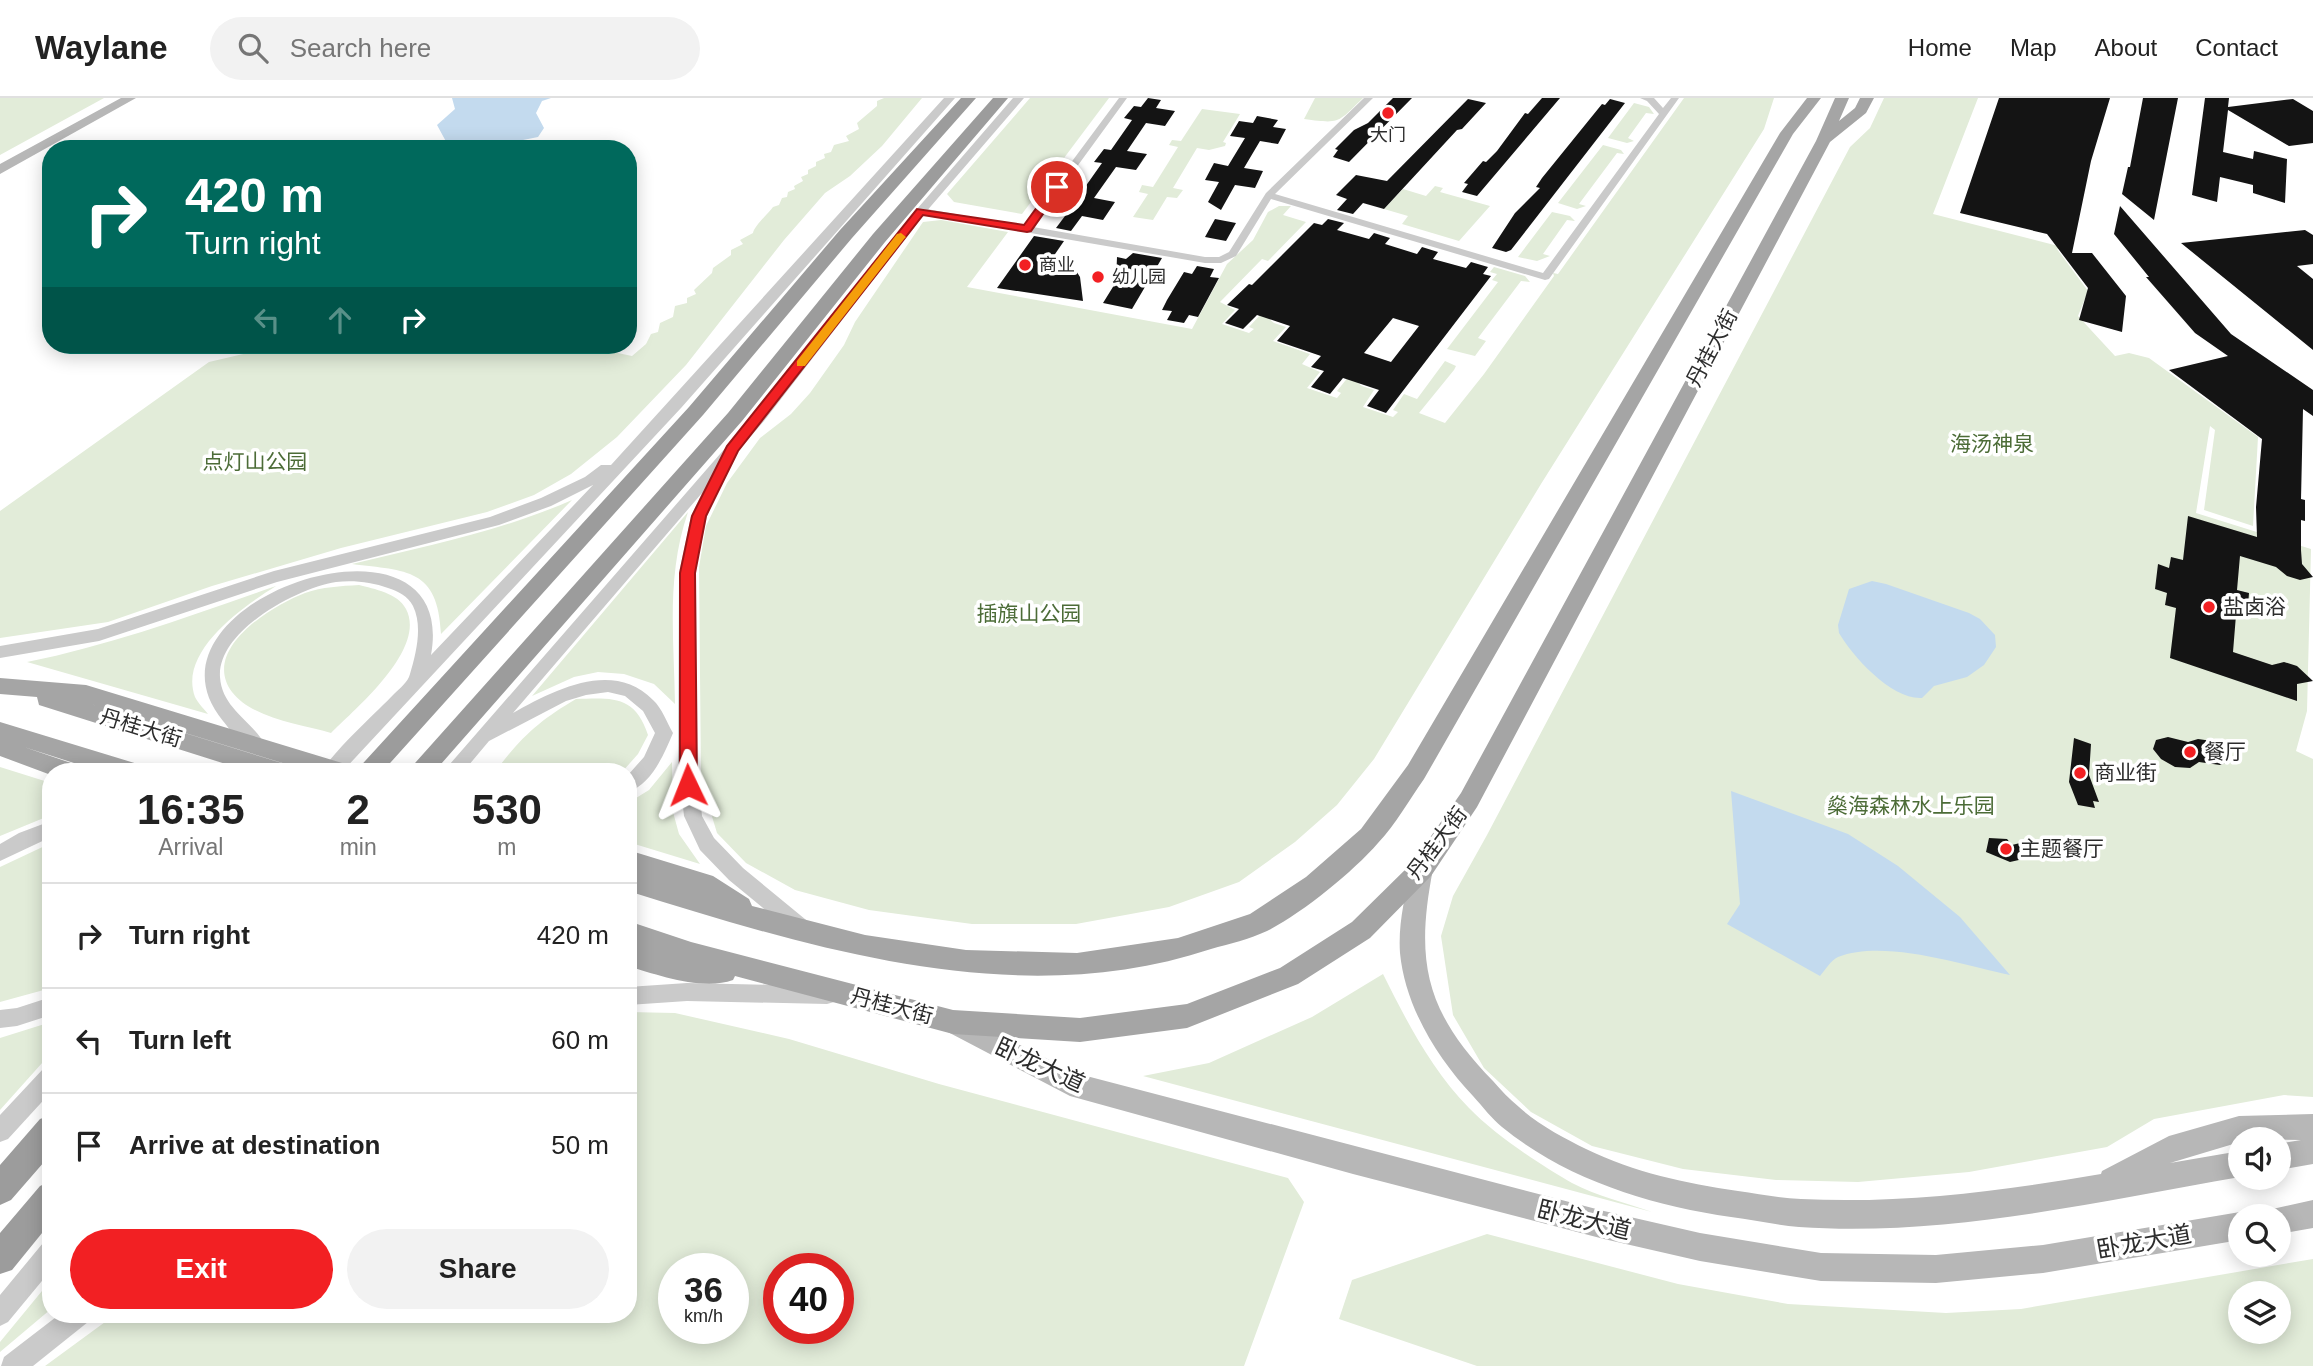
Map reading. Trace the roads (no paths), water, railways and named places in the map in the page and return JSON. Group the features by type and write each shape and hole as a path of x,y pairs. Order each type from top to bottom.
{"highway":[{"path":"375,763 696,411 874,202 969,98"},
{"path":"427,763 735,417 879,238 1003,106"},
{"path":"0,1189 42,1140"},
{"path":"0,1258 42,1208"}],"main road":[{"path":"54,140 130,98"},
{"path":"73,140 147,98"},
{"name":"丹桂大街","path":"637,883 865,946 966,962 1077,965 1178,949 1258,923 1315,885 1370,836 1416,772 1806,98"},
{"path":"1823,141 1861,110 1867,98"},
{"name":"丹桂大街","path":"637,935 778,976 953,1022 1080,1030 1187,1016 1289,976 1361,930 1422,869 1469,800 1823,141 1840,102"},
{"path":"0,170 42,147"},
{"path":"0,181 42,157"},
{"path":"0,686 86,693 313,763"},
{"name":"丹桂大街","path":"0,686 252,763"},
{"name":"丹桂大街","path":"0,731 104,763"},
{"path":"0,745 20,756 42,763"},
{"path":"637,863 704,883 754,917"},
{"path":"1422,869 1413,914 1412,952 1418,985 1433,1020 1468,1073 1511,1118 1559,1149 1615,1177 1687,1197 1799,1213 1906,1213 2006,1204 2228,1166"},
{"path":"637,957 670,968 778,976"},
{"name":"卧龙大道","path":"953,1022 1070,1084 1604,1226 1700,1247 1821,1267 1936,1269 2030,1260 2228,1228"},
{"path":"2097,1188 2169,1149 2239,1129 2313,1126"},
{"path":"2291,1155 2313,1151"},
{"path":"2291,1218 2313,1214"}],"street":[{"path":"339,763 645,439 950,98"},
{"path":"460,763 732,449 924,207 974,150 1003,106 1017,98"},
{"path":"1029,225 1123,98"},
{"path":"924,207 1216,261 1230,257 1240,247 1269,194 1369,98"},
{"path":"1651,98 1662,113"},
{"path":"1269,194 1545,277 1675,98"},
{"path":"879,238 974,150"},
{"path":"752,318 874,202"},
{"path":"0,652 99,635 274,577 494,521 547,502 590,480 645,439"},
{"path":"732,449 699,516 687,573 687,761 693,816 707,844 736,874 804,930"},
{"path":"257,746 230,718 215,695 212,675 217,653 238,624 266,603 303,584 334,576 356,576 407,588 421,605 426,626 418,678"},
{"path":"478,742 574,691 602,685 627,688 644,698 656,713 664,733 654,759 637,778"},
{"path":"0,853 42,832"},
{"path":"637,995 687,992 849,995"},
{"path":"0,1019 42,1009"},
{"path":"0,1131 42,1086"},
{"path":"0,1314 42,1262"},
{"path":"13,1366 68,1323"}],"water":[{"path":"452,98 551,98 542,101 536,113 544,128 538,137 523,140 445,140 437,125 455,109"},
{"path":"1872,581 1969,613 1980,619 1995,635 1996,647 1984,665 1967,677 1934,686 1922,698 1898,692 1864,665 1839,633 1838,625 1849,589"},
{"path":"1731,791 1848,834 1898,866 1960,917 2010,975 1924,955 1878,951 1857,952 1838,957 1820,976 1727,924 1740,904"}],"place":[{"name":"大门","path":"1388,113"},
{"name":"商业","path":"1025,265"},
{"name":"幼儿园","path":"1098,277"},
{"name":"盐卤浴","path":"2209,607"},
{"name":"餐厅","path":"2190,752"},
{"name":"商业街","path":"2080,773"},
{"name":"主题餐厅","path":"2006,849"}],"park label":[{"name":"海汤神泉","path":"1992,444"},
{"name":"点灯山公园","path":"255,462"},
{"name":"插旗山公园","path":"1029,614"},
{"name":"燊海森林水上乐园","path":"1911,806"}]}
